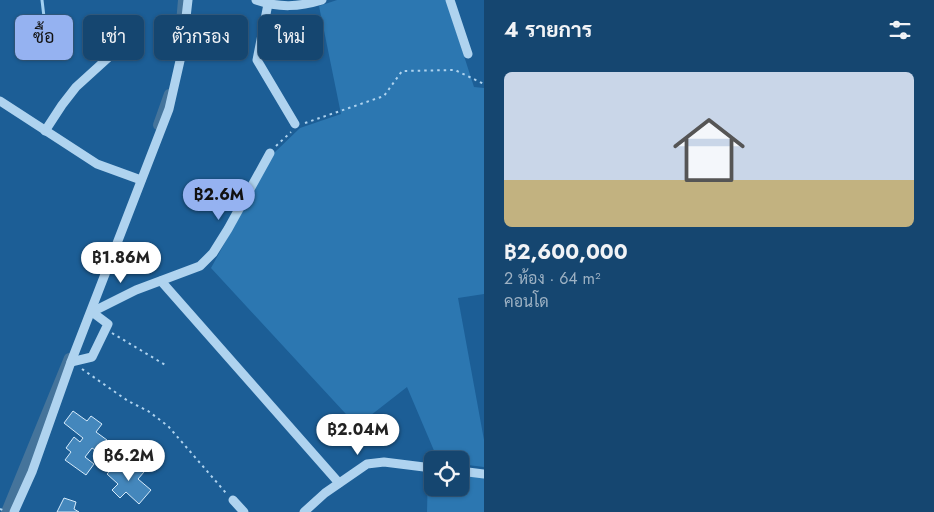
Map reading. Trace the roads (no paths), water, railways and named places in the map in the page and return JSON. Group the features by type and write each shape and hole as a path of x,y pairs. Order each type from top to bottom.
{"street":[{"path":"14,512 76,361 138,179 169,109 182,52 188,0"},
{"path":"256,0 287,7 305,5 322,0"},
{"path":"450,0 468,54"},
{"path":"268,4 257,60 298,125"},
{"path":"45,131 76,87 106,60"},
{"path":"0,101 96,164 138,179"},
{"path":"92,312 136,290 200,266 213,253 228,229 270,152"},
{"path":"161,281 339,484"},
{"path":"76,361 92,357 108,324 92,312"},
{"path":"304,512 367,464 384,462 424,467"},
{"path":"469,472 484,474"},
{"path":"233,500 244,512"}],"waterway":[{"path":"42,0 44,15"},
{"path":"182,15 183,0"},
{"path":"158,125 169,94"},
{"path":"6,512 69,358"}]}
